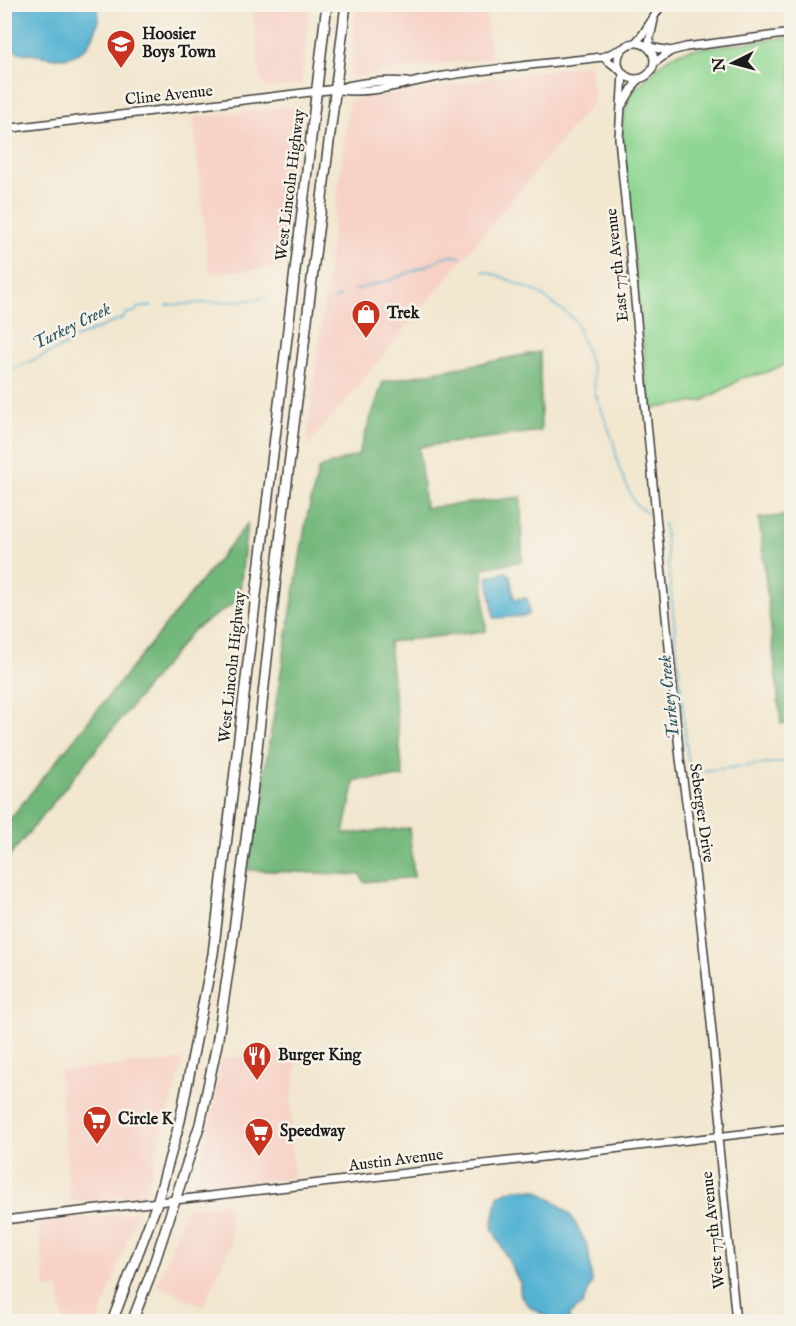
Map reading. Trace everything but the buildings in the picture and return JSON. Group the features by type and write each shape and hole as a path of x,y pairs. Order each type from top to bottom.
{"main road":[{"name":"West Lincoln Highway","path":"112,1322 157,1203 180,1121 213,954 327,4"},
{"name":"West Lincoln Highway","path":"132,1322 175,1202 202,1112 217,1044 232,945 346,4"}],"street":[{"path":"621,71 618,62 621,50 636,42 662,4"},
{"path":"654,63 653,53 649,47 656,12"},
{"path":"603,57 630,78 638,79 649,74 654,63 670,51 792,33"},
{"path":"636,42 670,51"},
{"name":"Cline Avenue","path":"4,129 336,89 351,92 387,88 407,82 476,72 603,57 621,50"},
{"name":"East 77th Avenue","path":"621,71 621,106 618,125 647,421"},
{"name":"East 77th Avenue","path":"621,106 638,79"},
{"name":"Seberger Drive","path":"647,421 680,759 690,822 705,960 721,1124 718,1137"},
{"name":"Austin Avenue","path":"4,1220 175,1202 792,1128"},
{"name":"West 77th Avenue","path":"718,1137 736,1322"}],"shaded area":[{"path":"252,5 311,5 301,84 266,89 260,77"},
{"path":"357,5 485,5 491,58 349,77"},
{"path":"590,64 594,101 306,448 349,100"},
{"path":"302,106 281,267 209,274 193,117"},
{"path":"299,1051 291,1101 293,1178 194,1189 212,1116 221,1059"},
{"path":"184,1060 145,1194 70,1203 59,1071"},
{"path":"228,1203 231,1244 203,1307 157,1285 187,1207"},
{"path":"137,1212 99,1321 63,1321 59,1288 46,1289 38,1223"}],"green space":[{"path":"791,37 791,362 765,373 741,378 702,401 649,409 622,132 627,103 636,88 659,65 680,53 693,49"},
{"path":"540,352 541,431 419,447 425,508 521,497 522,561 483,568 486,631 389,642 403,777 355,780 344,834 409,828 414,877 364,882 361,875 248,870 306,521 319,468 358,455 383,382"},
{"path":"791,515 791,722 781,724 759,518"},
{"path":"247,524 239,600 193,630 5,862 5,825"}],"water":[{"path":"4,5 98,5 95,33 85,48 70,57 54,58 12,51 5,47"},
{"path":"506,572 510,575 514,599 526,598 528,600 529,613 527,616 494,618 488,576"},
{"path":"515,1189 536,1190 557,1203 571,1216 588,1247 592,1283 582,1305 569,1315 569,1321 548,1317 527,1304 520,1292 520,1283 492,1228 498,1196"}],"waterway":[{"name":"Turkey Creek","path":"355,290 393,279 442,257 460,257"},
{"name":"Turkey Creek","path":"483,271 537,292 576,322 593,371 595,393 613,440 619,468 635,504 648,513"},
{"name":"Turkey Creek","path":"333,300 341,296"},
{"name":"Turkey Creek","path":"167,305 267,298"},
{"name":"Turkey Creek","path":"4,373 65,346 73,339 123,318 127,313 135,312 137,308 152,306"},
{"name":"Turkey Creek","path":"664,523 688,761 693,769 700,771 792,761"}],"place":[{"name":"Hoosier Boys Town","path":"121,70"},
{"name":"Trek","path":"366,340"},
{"name":"Burger King","path":"257,1082"},
{"name":"Circle K","path":"97,1146"},
{"name":"Speedway","path":"259,1158"}]}
